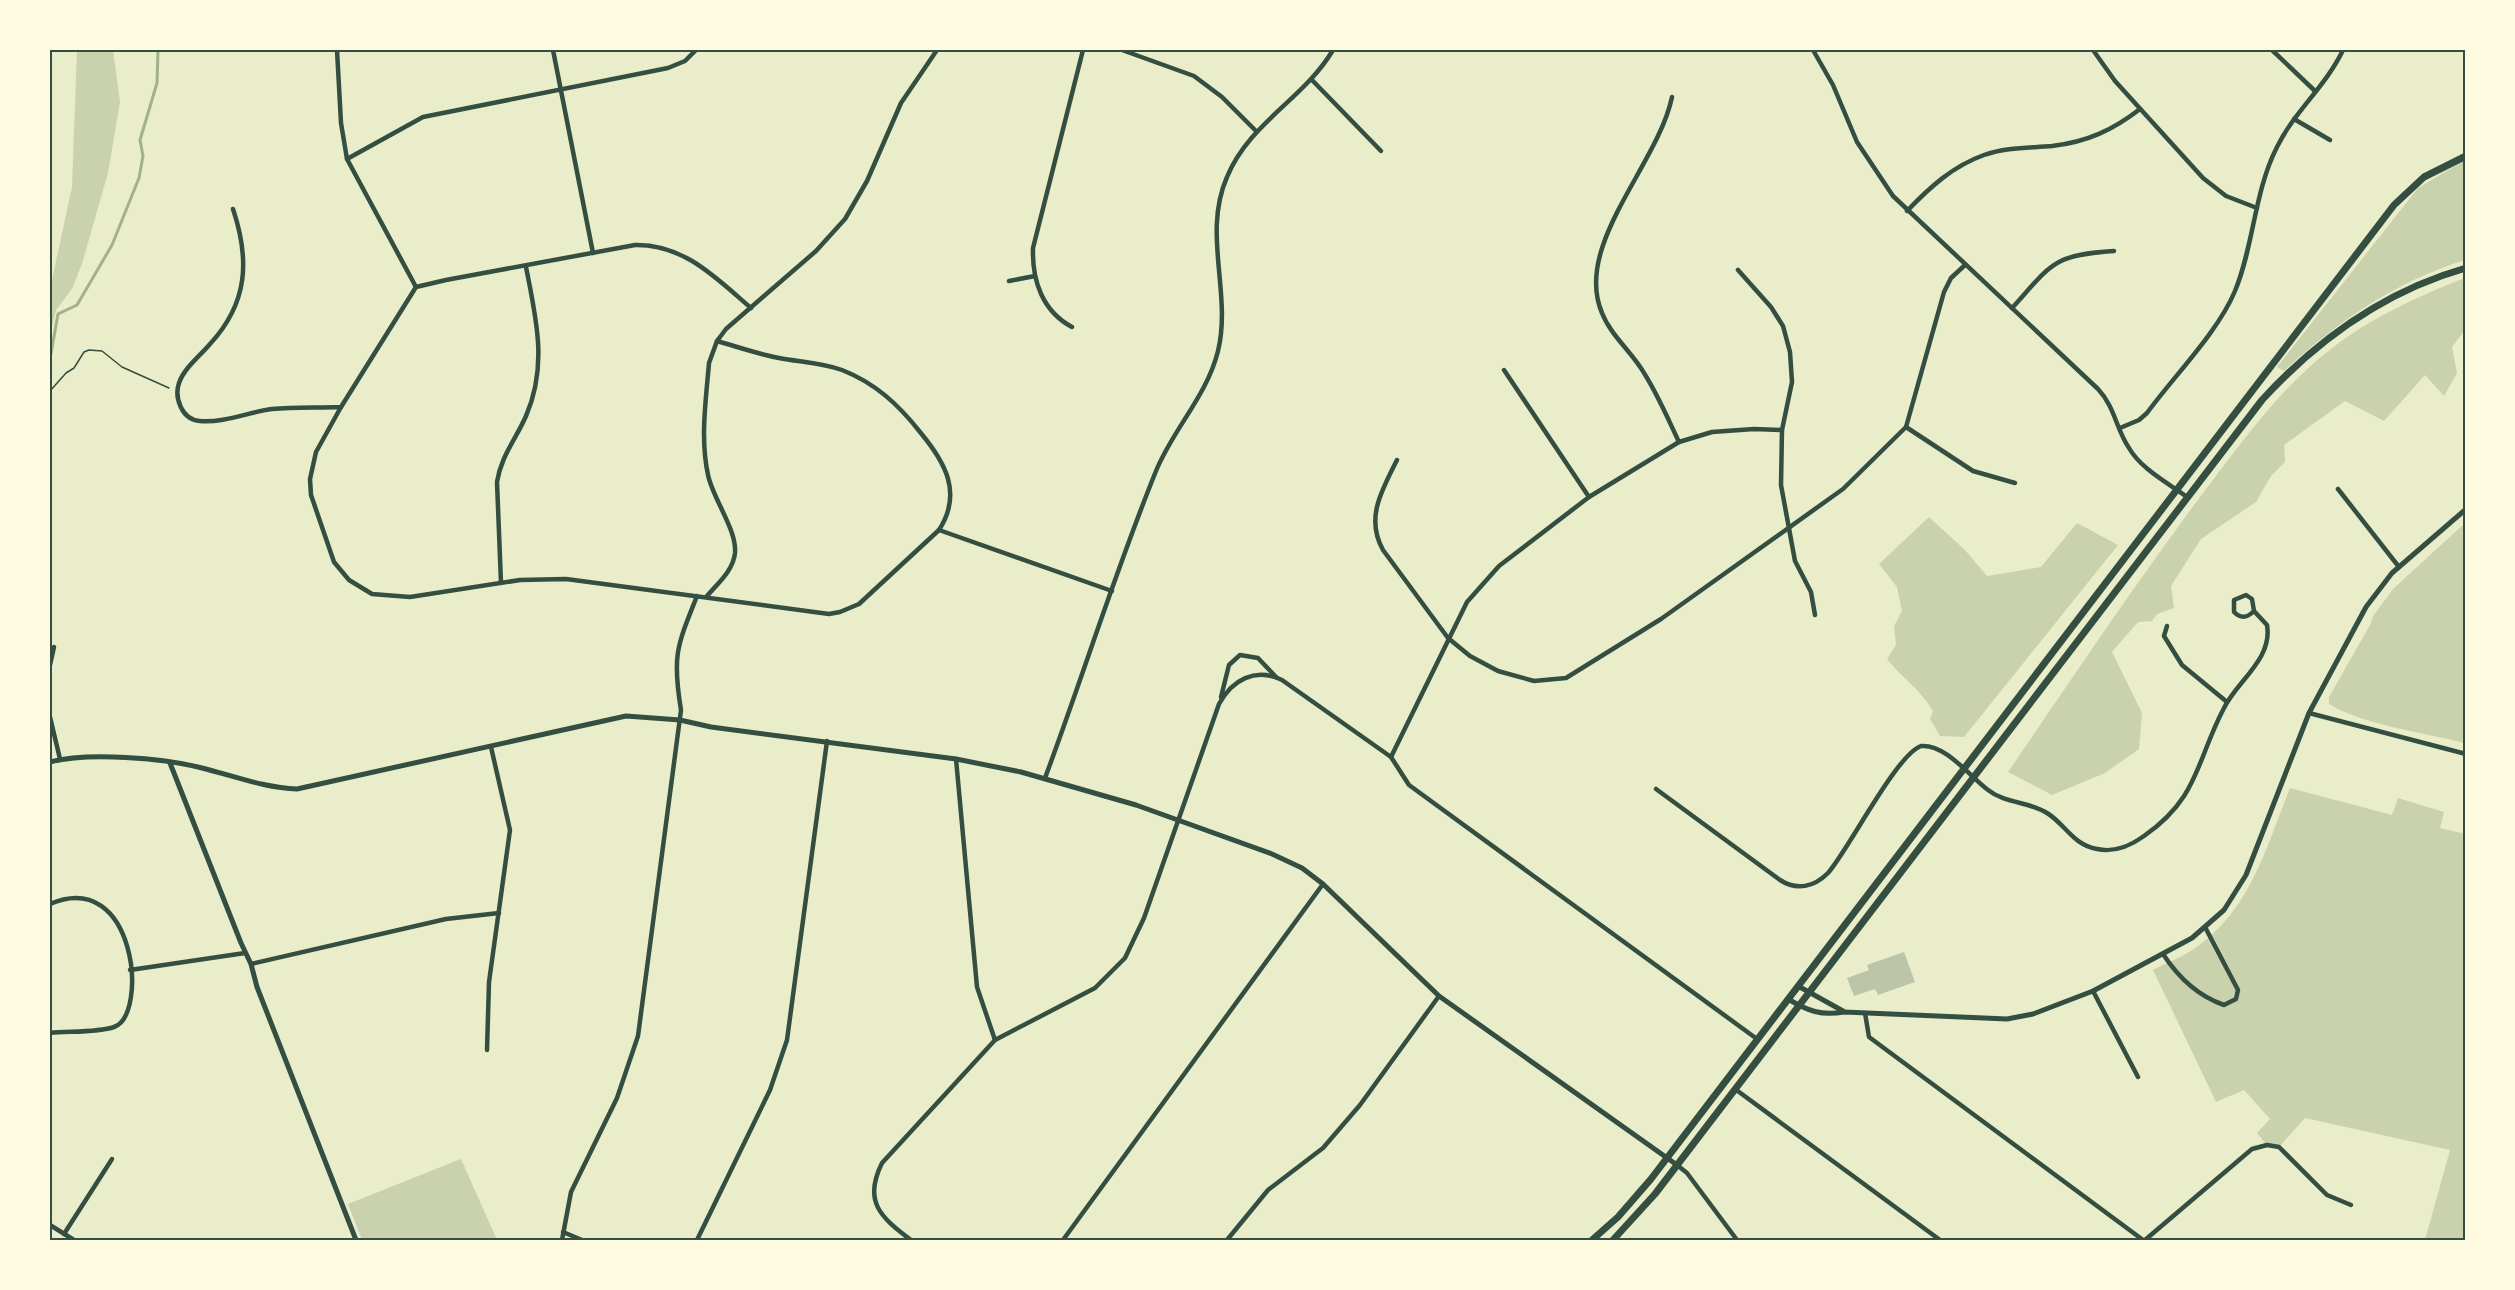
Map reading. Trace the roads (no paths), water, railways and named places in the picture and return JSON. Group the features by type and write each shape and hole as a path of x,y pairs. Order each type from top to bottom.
{"main road":[{"path":"1592,1240 1630,1203 1666,1158 2400,198 2433,171 2466,156"},
{"path":"1613,1240 1640,1212 1677,1165 2262,400 2313,350 2380,304 2429,280 2466,268"}],"street":[{"path":"337,50 342,133 347,159 416,287"},
{"path":"553,50 593,253"},
{"path":"347,159 423,117 674,67 685,61 696,50"},
{"path":"707,596 730,570 735,552 730,529 713,492 705,455 708,363 717,340 726,329 816,251 845,219 867,181 901,103 937,50"},
{"path":"1072,327 1048,307 1035,276 1033,248 1083,50"},
{"path":"1122,50 1194,76 1222,97 1256,130"},
{"path":"1045,778 1156,471 1212,370 1221,331 1222,313 1216,253 1216,217 1226,178 1234,161 1256,130 1312,80 1333,50"},
{"path":"1813,50 1833,86 1864,154 1893,196 2103,394 2111,406 2133,455 2187,497"},
{"path":"2093,50 2108,72 2140,109 2211,185 2226,196 2258,208"},
{"path":"2272,50 2315,91"},
{"path":"2120,428 2139,420 2147,413 2225,311 2242,273 2271,159 2294,118 2330,73 2343,50"},
{"path":"1312,80 1381,151"},
{"path":"1672,97 1665,121 1601,249 1594,274 1597,301 1602,315 1644,372 1679,442"},
{"path":"1907,211 1945,176 1974,159 2007,149 2085,140 2111,129 2140,109"},
{"path":"2294,118 2330,140"},
{"path":"234,209 245,260 240,294 223,328 184,374 177,389 181,408 187,415 199,421 273,409 341,407"},
{"path":"717,340 758,353 841,370 871,384 891,399 939,455 947,471 951,496 949,509 939,530 859,604 829,614 566,579 501,583 390,597 359,588 341,572 318,520 311,495 310,479 316,452 341,407 416,287 635,245 665,247 692,260 751,308"},
{"path":"2012,308 2060,259 2078,254 2114,251"},
{"path":"1397,460 1378,497 1374,521 1376,533 1383,550 1448,638 1470,656 1498,671 1533,681 1566,678 1661,619 1843,489 1906,427 1944,292 1952,278 1965,265"},
{"path":"501,583 497,482 499,469 532,403 540,364 538,326 526,267"},
{"path":"1738,270 1772,307 1783,326 1790,352 1792,382 1782,430 1781,485 1795,561 1811,592 1815,615"},
{"path":"1010,281 1035,276"},
{"path":"1504,370 1589,497"},
{"path":"1906,427 1973,471 2015,483"},
{"path":"1390,757 1467,602 1499,566 1589,497 1679,442 1712,432 1782,430"},
{"path":"2338,489 2399,567"},
{"path":"1788,999 1820,1014 1844,1012 2007,1019 2033,1014 2093,991 2192,938 2224,910 2246,875 2309,713 2366,607 2399,567 2466,509"},
{"path":"939,530 1112,591"},
{"path":"1656,789 1790,885 1807,886 1819,882 1832,869 1875,802 1914,750 1930,746 2002,799 2049,814 2084,845 2102,850 2123,848 2162,823 2184,799 2200,769 2227,702 2253,669 2267,642 2267,626 2254,611 2252,599 2246,595 2234,600 2234,612 2238,616 2244,617 2254,611"},
{"path":"562,1240 571,1192 617,1098 638,1036 680,720 675,669 676,653 697,596"},
{"path":"2167,626 2164,636 2176,658 2227,702"},
{"path":"50,665 54,647"},
{"path":"911,1240 890,1225 873,1197 873,1181 882,1162 995,1040 1095,988 1125,958 1144,918 1179,822 1219,704 1229,665 1240,656 1258,658 1276,677 1390,757 1409,785 1757,1039"},
{"path":"1219,704 1229,687 1246,677 1266,675 1276,677"},
{"path":"2309,713 2466,754"},
{"path":"50,717 60,759"},
{"path":"50,762 60,759 99,757 170,763 199,767 265,785 297,789 612,718 644,717 680,720 711,727 956,759 1045,778 1136,805 1272,854 1302,868 1323,884 1439,996 1687,1173 1737,1240"},
{"path":"697,1240 770,1090 787,1040 827,741"},
{"path":"487,1050 486,1010 510,830 491,747"},
{"path":"956,759 976,987 995,1040"},
{"path":"170,763 251,964 257,987 357,1240"},
{"path":"1063,1240 1323,884"},
{"path":"50,904 75,899 86,900 108,911 122,928 126,939 130,970 130,1009 121,1023 115,1027 50,1033"},
{"path":"251,964 446,919 499,913"},
{"path":"2163,954 2176,972 2201,995 2224,1005 2236,999 2238,990 2205,927"},
{"path":"130,970 245,952"},
{"path":"1797,986 1844,1012"},
{"path":"2093,991 2138,1077"},
{"path":"1227,1240 1268,1190 1323,1148 1360,1105 1439,996"},
{"path":"1865,1013 1869,1036 2144,1240 2252,1149 2267,1144 2279,1147 2327,1195 2351,1205"},
{"path":"1735,1089 1940,1240"},
{"path":"64,1234 112,1159"},
{"path":"50,1225 74,1240"},
{"path":"563,1232 582,1240"}],"waterway":[{"path":"50,359 58,314 77,305 112,245 139,178 143,156 140,140 157,83 158,50"}]}
